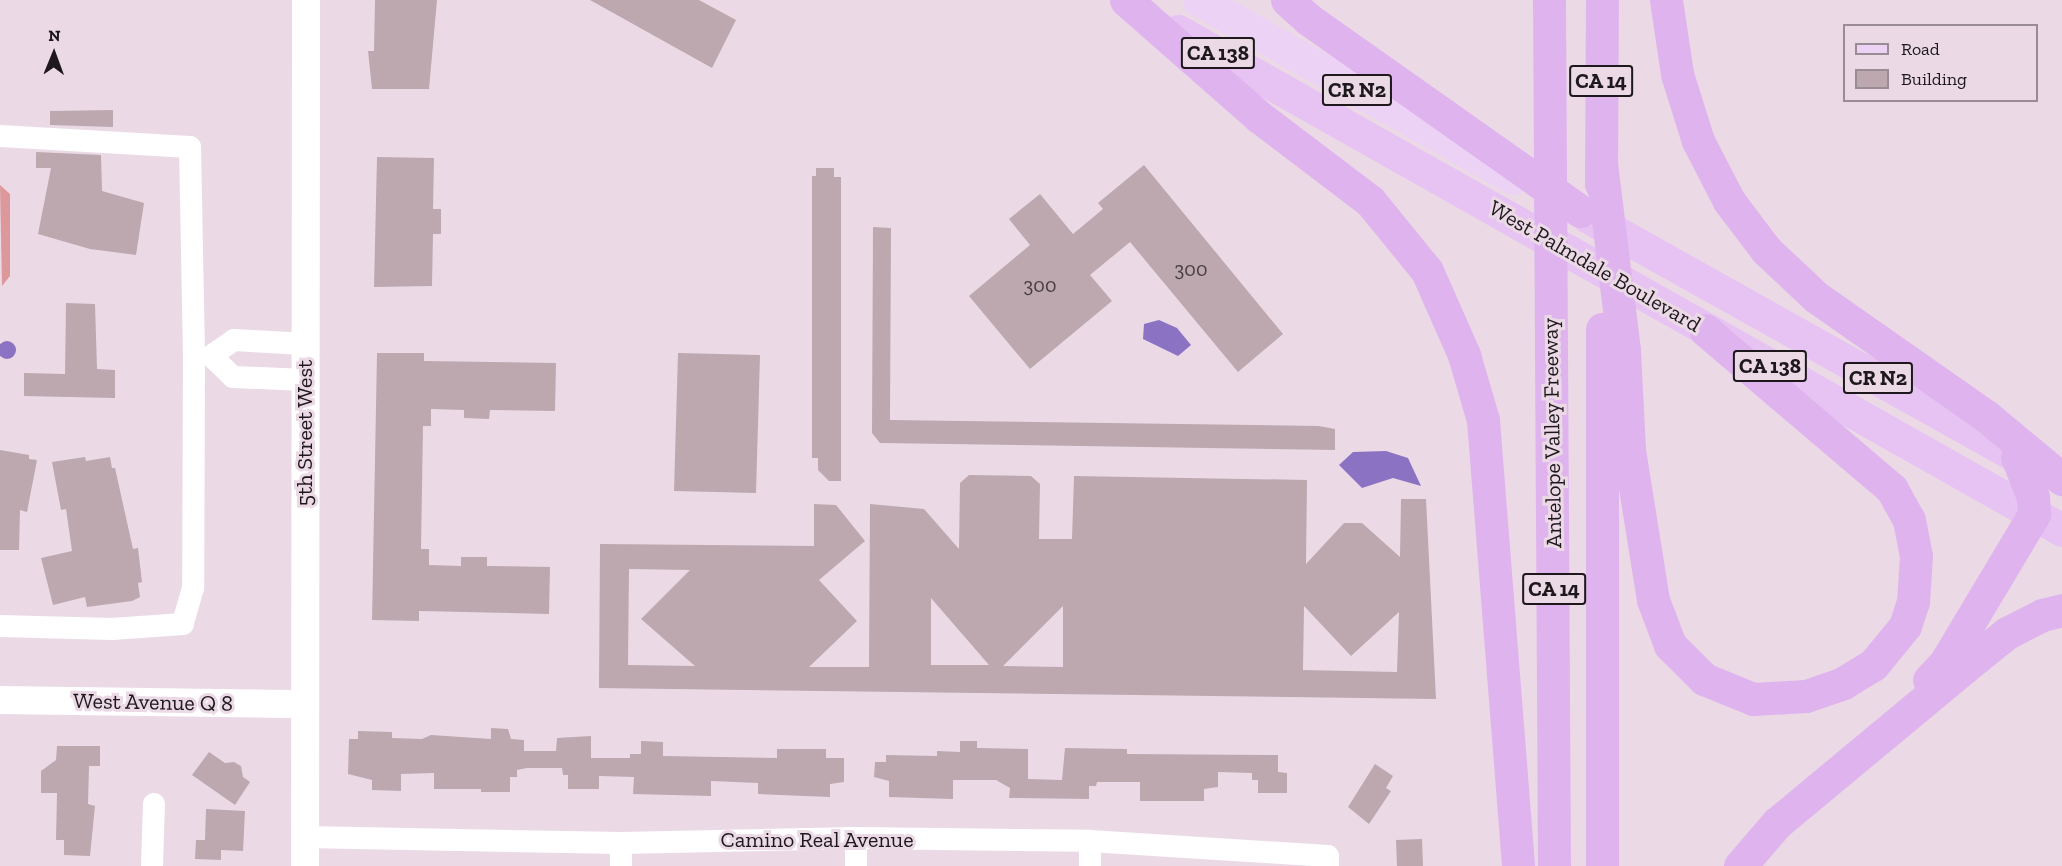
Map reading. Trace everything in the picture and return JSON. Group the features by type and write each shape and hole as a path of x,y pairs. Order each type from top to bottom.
{"highway":[{"path":"1127,0 1258,116 1370,201 1427,271 1464,355 1483,420 1518,866"},
{"name":"CA 138","path":"1153,0 1178,31"},
{"path":"1287,0 1317,26 1580,211"},
{"name":"CA 14","path":"1602,0 1601,163 1613,351 1602,866"},
{"path":"1666,0 1677,74 1698,141 1729,201 1766,250 1816,297 1986,416 2062,481"},
{"name":"Antelope Valley Freeway","path":"1548,1 1546,87 1555,647 1554,866"},
{"name":"West Palmdale Boulevard","path":"1178,31 2062,530"},
{"name":"West Palmdale Boulevard","path":"1580,211 2062,481"},
{"path":"1613,351 1653,600 1671,645 1704,679 1753,699 1806,696 1843,683 1873,665 1905,626 1912,602 1916,556 1909,520 1892,489 1705,330"},
{"path":"1862,751 1945,663 2034,514 2033,497 2017,457"},
{"path":"1740,866 1777,823 2007,633 2042,615 2062,610"}],"main road":[{"name":"West Palmdale Boulevard","path":"1127,0 1178,31"},
{"name":"CR N2","path":"1199,0 1515,179 1580,211"}],"street":[{"name":"5th Street West","path":"305,866 306,0"},
{"path":"0,136 190,147 203,356 194,588 183,624 112,629 0,626"},
{"path":"203,356 234,340 305,344"},
{"path":"203,356 233,377 305,380"},
{"name":"West Avenue Q 8","path":"0,700 305,704"},
{"path":"152,866 154,804"},
{"name":"Camino Real Avenue","path":"305,837 621,843 856,838 1090,841 1328,861"},
{"path":"856,838 856,866"},
{"path":"1090,841 1090,866"},
{"path":"621,843 621,866"}],"shaded area":[{"path":"0,185 10,194 10,276 2,286"},
{"path":"1159,320 1177,328 1191,345 1178,356 1143,339 1144,324"},
{"path":"4,342 10,342 15,347 15,353 10,358 4,358 -1,353 -1,347"},
{"path":"1386,451 1408,458 1421,486 1393,478 1362,488 1339,465 1353,452"}],"building":[{"path":"375,0 437,0 429,89 372,89 368,51 374,51"},
{"path":"590,0 699,0 736,20 712,68"},
{"path":"113,110 113,127 50,125 50,111"},
{"path":"36,152 101,155 102,191 144,203 136,255 90,249 38,234 51,168 36,168"},
{"path":"377,157 434,158 433,209 441,209 441,234 433,234 432,286 374,287"},
{"path":"1144,165 1283,334 1238,372 1130,242 1090,275 1112,301 1030,369 969,296 1030,245 1009,219 1040,194 1073,234 1103,209 1098,203"},
{"path":"816,168 834,168 834,177 841,177 841,481 829,481 818,470 818,458 812,458 812,176 816,176"},
{"path":"873,227 891,228 890,420 1319,426 1335,429 1335,450 880,443 872,433"},
{"path":"66,303 95,304 97,369 115,370 115,398 24,396 24,373 65,374"},
{"path":"377,353 424,353 424,361 556,363 555,411 490,410 489,419 464,418 464,410 431,409 431,426 423,426 421,549 429,549 429,565 461,566 461,557 487,557 487,566 550,567 549,614 419,611 419,621 372,620"},
{"path":"678,353 760,355 756,493 674,491"},
{"path":"0,450 29,455 29,459 37,460 27,512 20,510 19,550 0,550"},
{"path":"85,457 86,461 110,457 112,468 115,468 133,549 138,548 142,582 138,583 140,597 132,601 87,607 85,597 53,605 41,558 72,551 66,509 61,510 52,462"},
{"path":"969,475 1031,476 1040,484 1039,539 1072,539 1074,476 1307,480 1306,564 1344,523 1362,523 1400,557 1401,499 1426,499 1436,699 599,688 600,544 814,546 814,504 836,505 865,541 819,580 857,621 809,667 869,667 870,504 924,509 959,549 960,483","holes":["629,569 690,570 641,619 695,666 628,665","931,598 989,665 931,665","1063,606 1063,667 1003,666","1304,606 1351,656 1399,612 1397,672 1303,670"]},
{"path":"491,728 508,729 511,739 524,740 524,751 556,751 557,738 591,736 591,758 630,758 630,754 641,754 641,741 663,742 663,756 777,758 777,749 826,749 826,758 844,758 844,782 830,784 830,797 758,794 758,783 711,781 711,796 633,794 634,777 599,776 599,789 568,789 568,775 563,775 562,768 527,768 517,770 517,777 510,777 510,792 481,792 481,789 434,789 434,773 401,774 401,791 372,790 372,780 348,774 349,739 358,739 358,731 392,732 392,738 422,739 431,735 491,739"},
{"path":"960,741 977,741 977,748 1028,749 1028,779 1062,780 1065,748 1127,749 1127,754 1278,755 1278,772 1287,773 1287,793 1258,793 1258,780 1252,780 1252,773 1218,772 1218,787 1204,789 1204,801 1140,801 1140,782 1097,782 1096,786 1089,786 1089,799 1009,798 1010,788 996,780 953,780 953,799 889,797 889,781 874,777 875,762 886,762 886,755 937,756 937,751 960,752"},
{"path":"57,746 100,746 100,766 89,766 88,804 95,806 90,856 64,855 64,840 56,840 57,793 41,793 41,771 56,760"},
{"path":"209,752 225,763 234,762 241,766 243,777 250,782 235,805 192,775"},
{"path":"1375,764 1393,776 1386,788 1391,791 1369,824 1348,807"},
{"path":"206,809 245,811 243,851 221,850 221,860 195,859 196,840 205,840"},
{"path":"1422,839 1423,866 1397,866 1396,840"}]}
